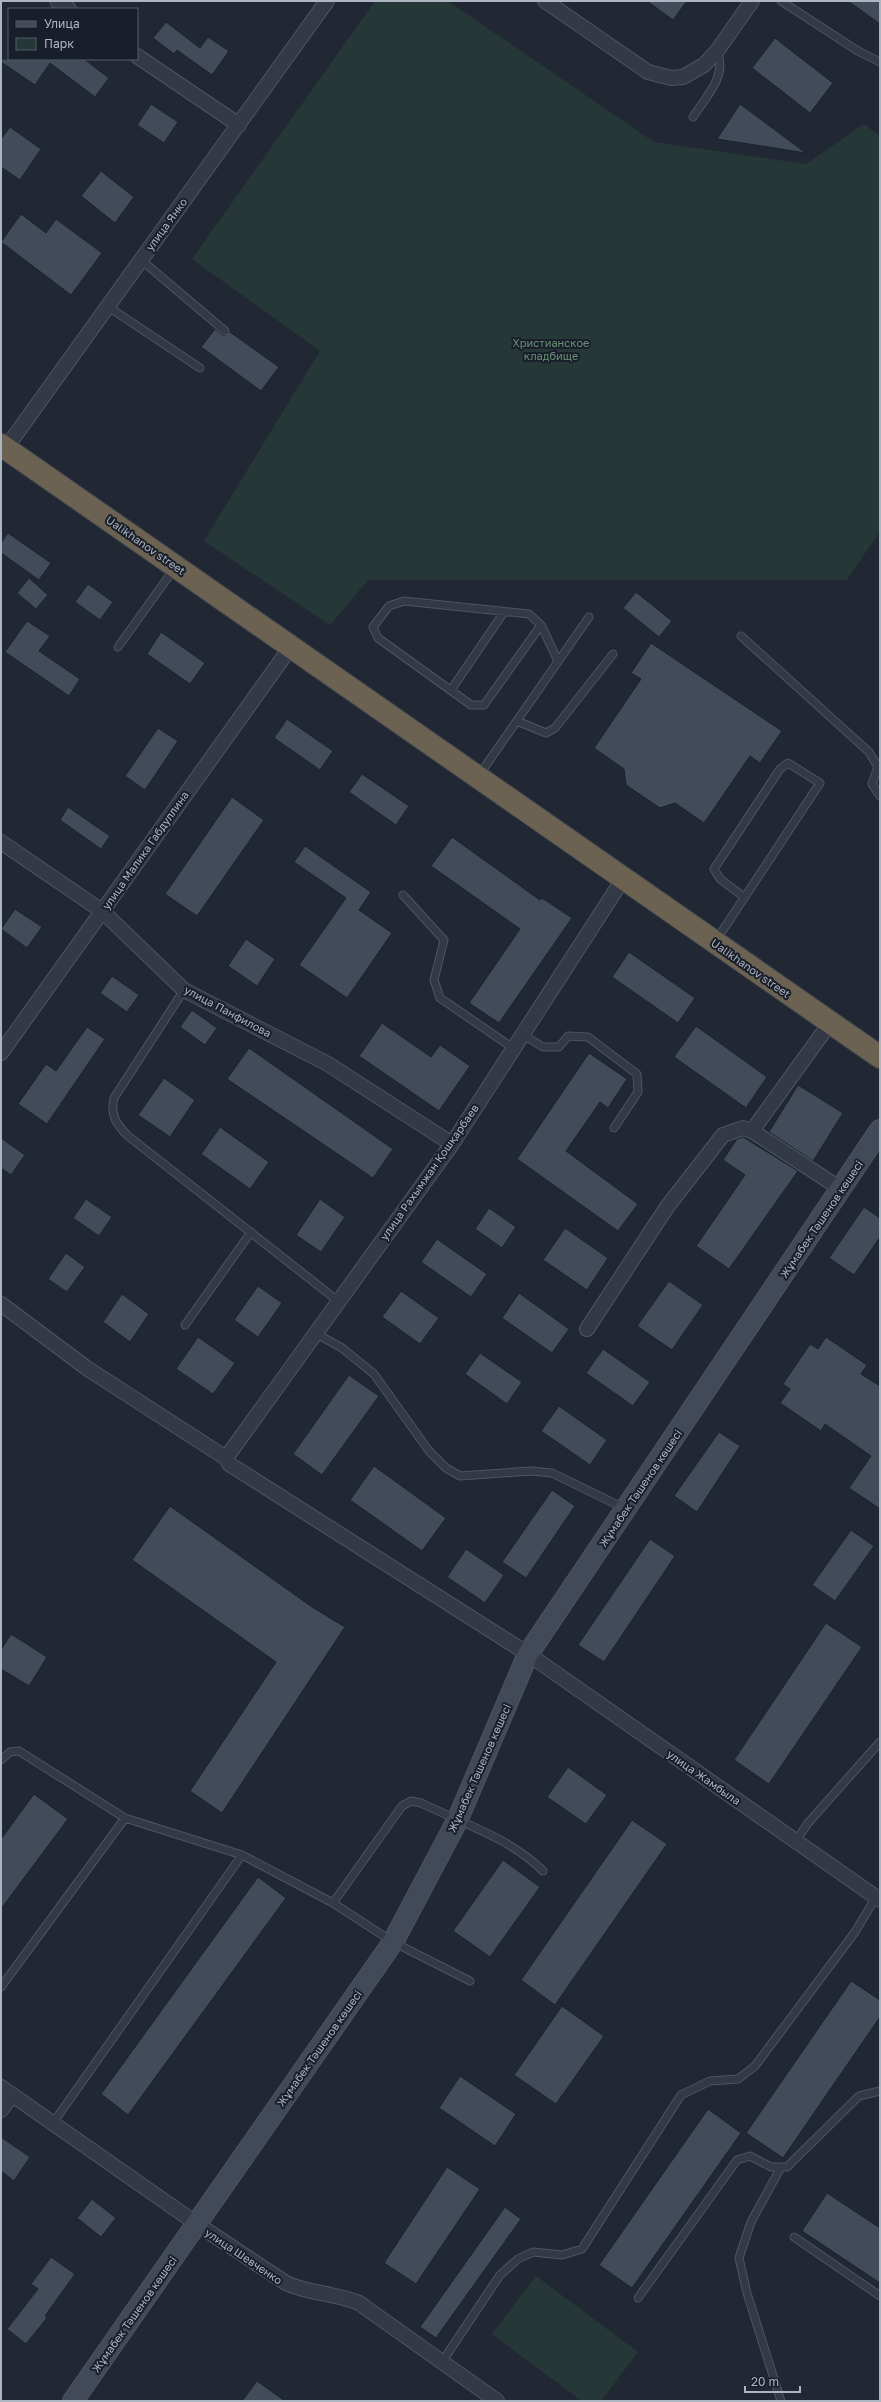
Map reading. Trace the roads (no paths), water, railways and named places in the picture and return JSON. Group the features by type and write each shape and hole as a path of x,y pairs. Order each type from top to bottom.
{"highway":[{"name":"Ualikhanov street","path":"4,446 176,565 198,584 880,1057"},
{"path":"176,565 204,577 880,1048"}],"main road":[{"name":"Жұмабек Тәшенов көшесі","path":"73,2401 393,1942 458,1821 528,1654 880,1130"}],"street":[{"path":"57,1 68,8"},
{"name":"улица Янко","path":"4,446 327,1"},
{"path":"546,1 648,72 671,78 683,77 695,71 716,51 752,1"},
{"path":"138,57 238,125"},
{"name":"улица Малика Габдуллина","path":"1,1053 290,648"},
{"name":"улица Панфилова","path":"1,842 102,911 184,990 328,1064 452,1144"},
{"name":"улица Рахымжан Қошқарбаев","path":"226,1458 452,1144 622,879"},
{"path":"752,1131 830,1023"},
{"path":"587,1329 666,1207 723,1135 743,1128 752,1131 841,1189"},
{"name":"улица Жамбыла","path":"1,1304 88,1369 226,1458 229,1464 236,1469 528,1654 878,1898"},
{"path":"1,2110 7,2091"},
{"name":"улица Шевченко","path":"7,2091 197,2224 286,2283 300,2290 345,2296 359,2302 497,2401"}],"lane":[{"path":"781,1 858,51 880,62"},
{"path":"694,117 720,73 721,60 716,51"},
{"path":"140,259 225,331"},
{"path":"107,306 200,368"},
{"path":"118,646 176,565"},
{"path":"541,625 484,705 471,705 378,638 373,627 389,606 404,602 529,614 541,625 557,660"},
{"path":"451,690 504,612"},
{"path":"482,771 557,660 589,617"},
{"path":"741,636 869,752 878,767 872,784 880,796"},
{"path":"517,721 546,733 554,728 613,654"},
{"path":"719,936 820,783 788,763 780,769 714,869 720,879 744,897"},
{"path":"403,895 444,940 434,980 440,998 513,1048"},
{"path":"184,990 114,1098 112,1109 114,1118 128,1136 338,1301"},
{"path":"522,1034 543,1048 559,1048 568,1036 588,1037 637,1074 638,1092 614,1128"},
{"path":"185,1325 251,1232"},
{"path":"315,1333 342,1348 374,1374 429,1452 446,1468 460,1476 531,1471 552,1473 626,1509"},
{"path":"796,1841 808,1823 880,1742"},
{"path":"1,1760 10,1752 19,1751 125,1818 242,1855 333,1903 393,1942 470,1981"},
{"path":"333,1903 402,1806 411,1801 420,1803 512,1845 529,1856 543,1871"},
{"path":"1,1987 125,1818"},
{"path":"53,2123 242,1855"},
{"path":"442,2362 500,2275 518,2259 533,2252 562,2255 582,2249 681,2095 710,2081 738,2079 755,2066 855,1932 878,1898"},
{"path":"638,2298 737,2160 750,2156 771,2168 780,2169 794,2162 859,2096 880,2091"},
{"path":"780,2169 751,2222 739,2258 747,2293 781,2401"},
{"path":"794,2237 880,2296"}],"park label":[{"name":"Христианское кладбище","path":"551,348"}]}
